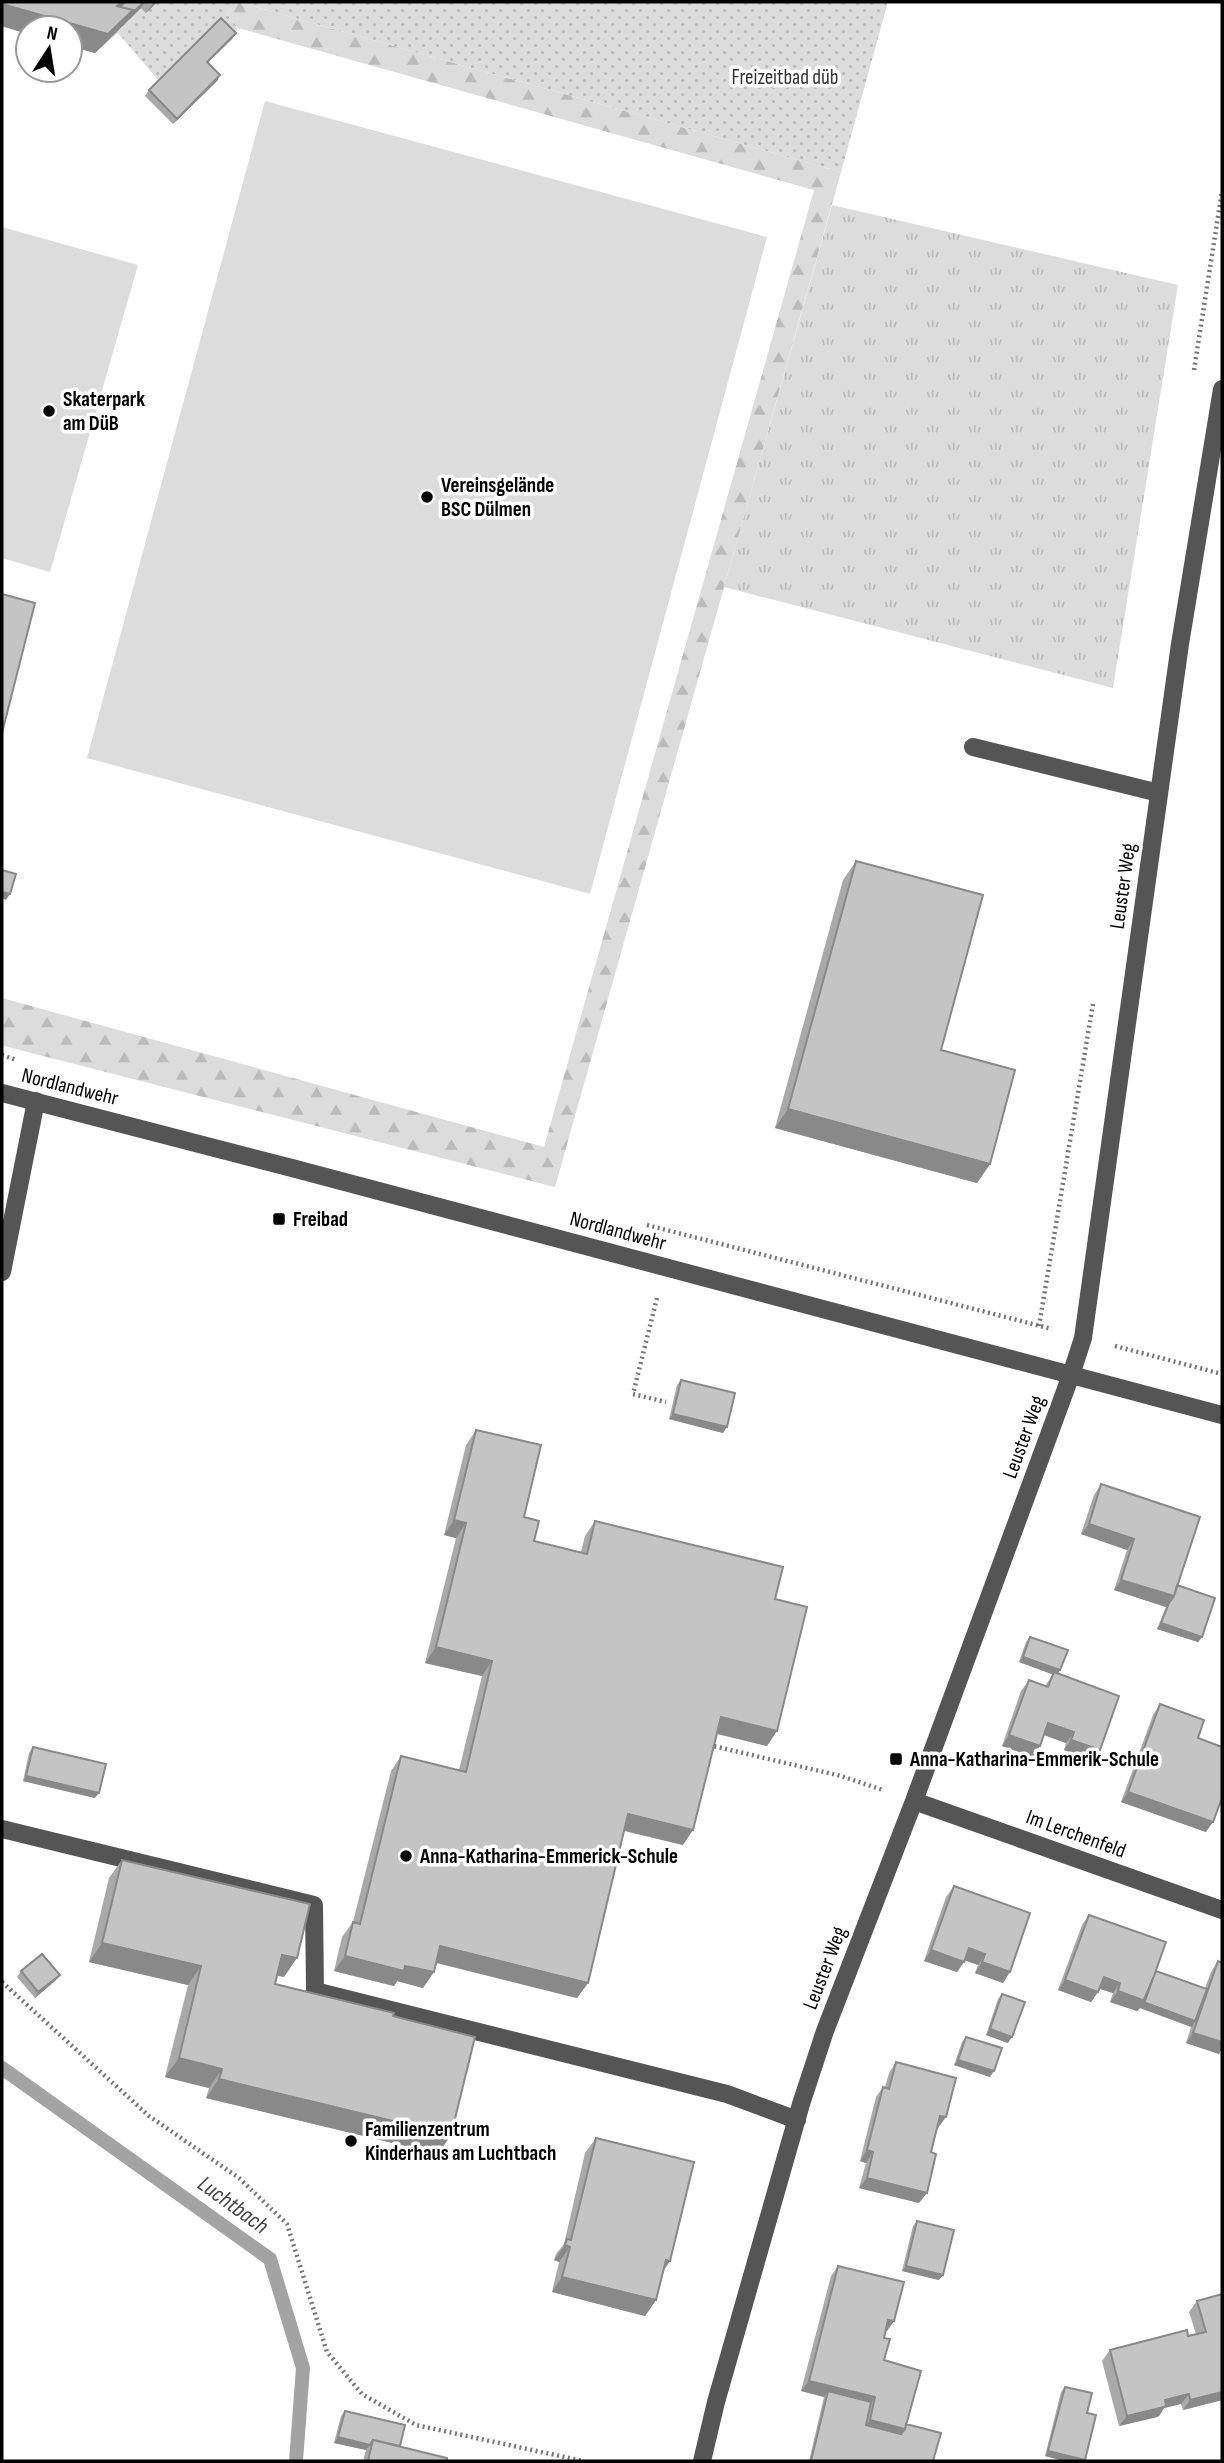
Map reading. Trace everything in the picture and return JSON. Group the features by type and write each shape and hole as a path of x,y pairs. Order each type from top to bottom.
{"street":[{"name":"Leuster Weg","path":"702,2461 716,2402 825,2031 914,1801 1083,1338 1158,793 1222,389"},
{"path":"973,747 1158,793"},
{"name":"Nordlandwehr","path":"2,1093 1222,1415"},
{"path":"2,1272 36,1101"},
{"name":"Im Lerchenfeld","path":"914,1801 1222,1910"},
{"path":"2,1829 314,1905 315,1991 727,2094 797,2120"}],"path":[{"path":"635,1222 1040,1326"},
{"path":"665,1267 633,1394 666,1402"},
{"path":"1083,1338 1222,1374"},
{"path":"708,1745 841,1776 914,1801"},
{"path":"2,1982 149,2116 239,2178 287,2224 327,2352 362,2395 416,2425 583,2461"}],"green space":[{"path":"2,2 238,2 227,14 238,28 232,39 204,67 159,81 118,33 95,53 84,50 84,14 14,14 14,30 2,27"},
{"path":"238,2 841,172 555,1187 2,1045 2,998 544,1147 814,190 238,28 227,14"},
{"name":"Freizeitbad düb","path":"238,2 888,2 841,172"},
{"name":"Vereinsgelände BSC Dülmen","path":"265,101 767,237 590,894 87,758"},
{"path":"832,205 1178,285 1113,688 724,587"},
{"name":"Skaterpark am DüB","path":"2,227 138,265 50,572 2,558"}],"building":[{"path":"122,2 117,6 133,10 108,34 84,27 84,14 37,14 2,4"},
{"path":"125,2 144,2 127,18 133,10 120,7"},
{"path":"221,18 236,33 207,62 220,75 177,119 149,90"},
{"path":"2,594 35,603 2,733"},
{"path":"856,861 983,895 941,1050 1015,1070 990,1164 788,1109"},
{"path":"2,870 16,874 10,894 2,892"},
{"path":"681,1380 735,1393 727,1427 673,1414"},
{"path":"476,1430 541,1445 524,1517 539,1521 534,1541 587,1554 595,1521 783,1567 775,1599 807,1607 777,1731 721,1717 693,1830 628,1814 588,1983 440,1946 434,1972 405,1966 404,1971 345,1956 353,1922 360,1924 401,1756 466,1772 492,1661 436,1647 466,1523 454,1520"},
{"path":"1101,1484 1200,1517 1174,1596 1121,1580 1134,1539 1089,1524"},
{"path":"1177,1585 1215,1598 1202,1637 1161,1623"},
{"path":"1030,1637 1068,1650 1060,1670 1023,1657"},
{"path":"1054,1672 1119,1696 1100,1750 1071,1740 1074,1732 1048,1723 1040,1746 1009,1735 1029,1680 1048,1687"},
{"path":"1160,1704 1204,1720 1198,1738 1222,1747 1222,1798 1213,1822 1128,1792"},
{"path":"33,1747 106,1764 99,1793 26,1776"},
{"path":"122,1860 310,1904 297,1958 282,1955 275,1984 394,2013 393,2016 475,2037 451,2135 219,2079 222,2069 179,2058 201,1966 102,1943"},
{"path":"954,1886 1030,1913 1010,1972 982,1962 985,1954 969,1948 964,1962 931,1950"},
{"path":"1089,1915 1166,1942 1145,2001 1118,1991 1120,1983 1104,1977 1098,1992 1065,1980"},
{"path":"42,1954 60,1975 38,1992 21,1971"},
{"path":"1218,1961 1222,1963 1222,2042 1193,2033"},
{"path":"1156,1971 1207,1989 1195,2021 1143,2002"},
{"path":"1002,1994 1025,2002 1012,2037 990,2029"},
{"path":"966,2037 1002,2048 994,2071 958,2060"},
{"path":"896,2062 956,2078 946,2117 940,2116 931,2152 936,2154 927,2193 867,2178 873,2152 867,2150 883,2087 889,2089"},
{"path":"596,2138 694,2162 670,2261 666,2260 656,2300 562,2277 570,2247 565,2245 567,2239 571,2240"},
{"path":"917,2221 954,2230 943,2275 906,2266"},
{"path":"838,2266 904,2282 894,2321 888,2320 884,2338 890,2339 884,2360 921,2371 905,2429 870,2420 875,2397 809,2381"},
{"path":"1222,2294 1222,2392 1190,2400 1189,2394 1165,2400 1164,2407 1127,2416 1110,2350 1187,2330 1188,2336 1206,2332 1197,2301"},
{"path":"1065,2387 1092,2393 1087,2413 1096,2415 1085,2460 1048,2451"},
{"path":"828,2391 871,2402 866,2425 901,2434 906,2424 941,2433 933,2461 811,2461"},
{"path":"345,2411 405,2425 400,2446 373,2440 370,2445 338,2437"},
{"path":"373,2440 447,2458 447,2461 368,2461"}],"waterway":[{"name":"Luchtbach","path":"2,2068 270,2259 303,2368 296,2461"}],"place":[{"name":"Skaterpark am DüB","path":"49,411"},
{"name":"Vereinsgelände BSC Dülmen","path":"427,497"},
{"name":"Freibad","path":"279,1219"},
{"name":"Anna-Katharina-Emmerik-Schule","path":"896,1759"},
{"name":"Anna-Katharina-Emmerick-Schule","path":"406,1856"},
{"name":"Familienzentrum Kinderhaus am Luchtbach","path":"351,2141"}]}
